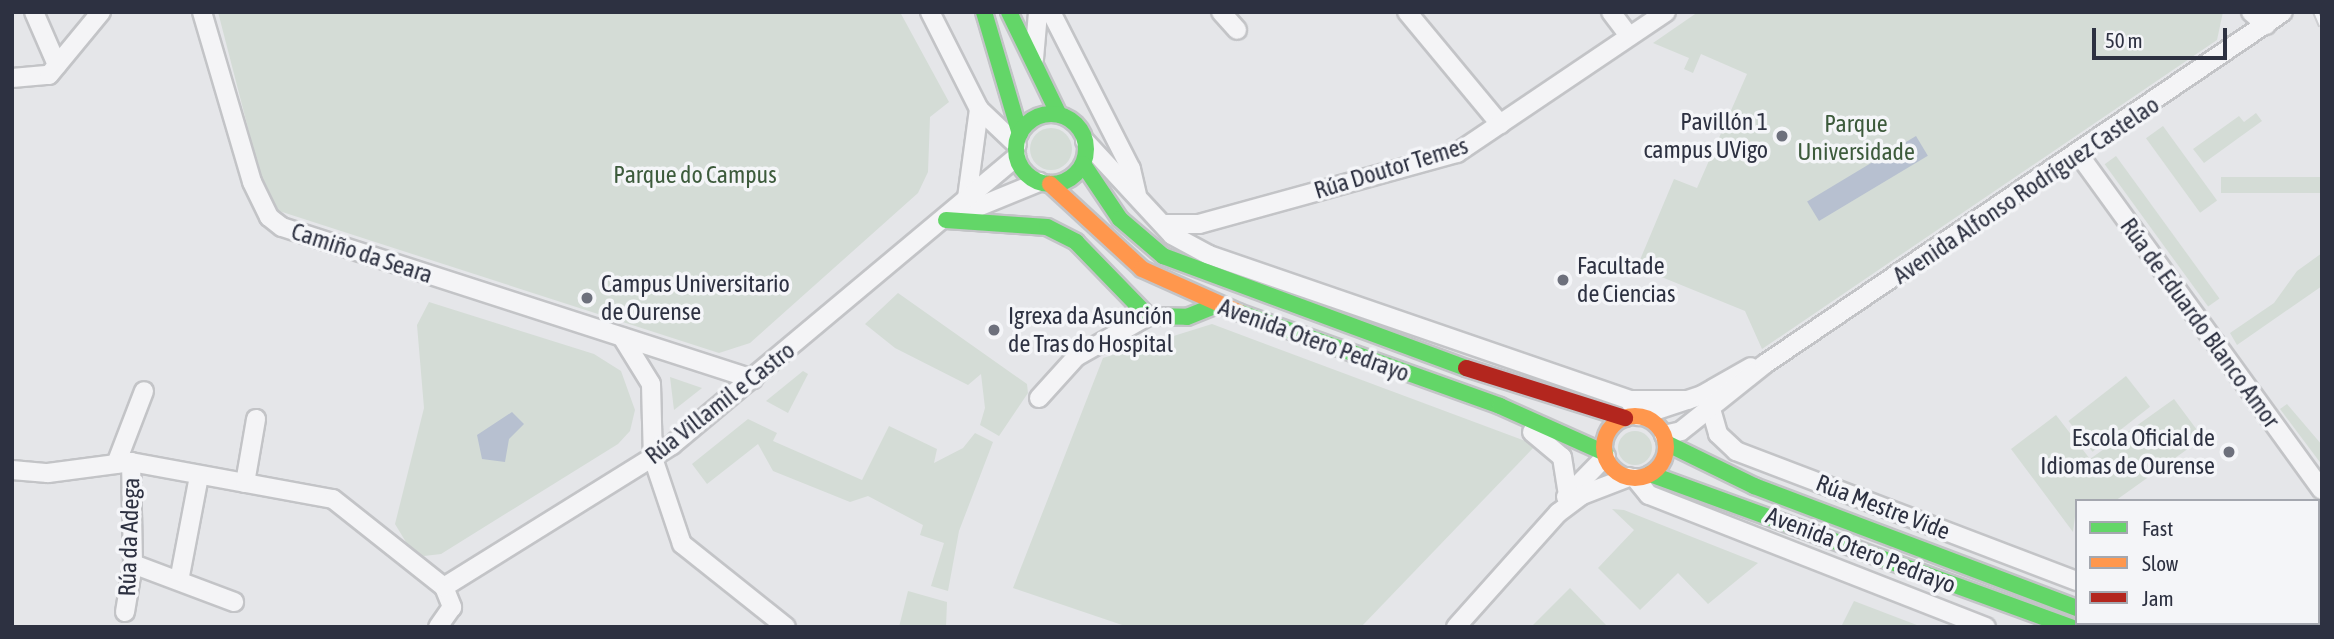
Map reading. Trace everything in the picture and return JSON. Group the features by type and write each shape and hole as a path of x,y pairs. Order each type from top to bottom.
{"main road":[{"path":"984,12 1018,145 1044,183 1070,179 1083,164 1085,141 1076,124 1059,116 1036,118 1018,145"},
{"path":"1009,12 1059,116"},
{"name":"Avenida Otero Pedrayo","path":"1083,164 1120,219 1163,256 1193,270 1508,383 1631,412"},
{"name":"Avenida Otero Pedrayo","path":"1044,183 1155,278 1217,305 1500,406 1606,454"},
{"path":"946,220 1047,227 1076,242 1119,280 1149,316 1187,317 1217,305"},
{"path":"1103,234 1119,280"},
{"path":"1631,412 1665,439 1663,462 1638,476 1606,454 1607,435 1631,412"},
{"name":"Avenida Otero Pedrayo","path":"1665,439 1754,486 2075,607"},
{"name":"Avenida Otero Pedrayo","path":"1638,476 2071,627"}],"street":[{"path":"34,12 57,65"},
{"path":"12,78 49,75 101,12"},
{"name":"Camiño da Seara","path":"202,12 252,182 269,217 298,235 753,379"},
{"path":"930,12 979,109 1018,145 946,220"},
{"path":"1033,62 1038,12"},
{"path":"1051,12 1131,169 1138,197"},
{"path":"1222,12 1237,30"},
{"path":"1407,12 1500,124"},
{"path":"1611,12 1629,36"},
{"name":"Rúa Doutor Temes","path":"1163,225 1199,224 1473,145 1666,12"},
{"path":"2251,12 2266,25"},
{"name":"Avenida Alfonso Rodríguez Castelao","path":"1665,439 1711,409 1765,364 2080,156 2283,12"},
{"path":"967,199 979,109"},
{"path":"1085,141 1163,225 1209,256 1631,412"},
{"name":"Rúa de Eduardo Blanco Amor","path":"2080,156 2322,490"},
{"path":"946,220 1044,183"},
{"name":"Rúa Villamil e Castro","path":"444,587 653,458 946,220"},
{"path":"1039,398 1076,357 1149,316"},
{"path":"622,337 651,384 653,458 682,544 786,627"},
{"path":"1372,362 1535,433 1562,457 1568,494"},
{"name":"Avenida Alfonso Rodríguez Castelao","path":"1631,412 1688,400 1765,364"},
{"path":"124,463 144,391"},
{"name":"Rúa Mestre Vide","path":"1711,409 1718,434 1736,451 2075,580"},
{"path":"245,483 256,419"},
{"path":"1558,513 1568,494 1606,454"},
{"path":"12,470 48,473 124,463 333,499 444,587 452,607 438,627"},
{"name":"Rúa da Adega","path":"124,463 133,564 125,612"},
{"path":"179,581 199,475"},
{"path":"1456,627 1558,513 1581,495 1638,476 1649,495 1986,627"},
{"path":"1997,551 2030,592"},
{"path":"133,564 233,602"}],"green space":[{"name":"Parque do Campus","path":"218,12 900,12 949,102 930,117 928,172 918,193 750,343 719,353 276,210 263,186"},
{"name":"Parque Universidade","path":"1698,12 2223,12 2217,40 1762,349 1745,311 1637,267 1674,179 1697,188 1747,74 1701,54 1693,73 1684,69 1689,58 1653,43"},
{"path":"2256,113 2262,121 2204,163 2193,149 2239,116 2244,122"},
{"path":"2163,126 2217,200 2200,213 2146,138"},
{"path":"1051,128 1066,134 1072,149 1066,164 1051,170 1036,164 1030,149 1036,134"},
{"path":"2116,156 2219,298 2208,307 2105,164"},
{"path":"2221,177 2322,177 2322,193 2221,193"},
{"path":"2322,253 2322,286 2237,345 2230,333 2274,303 2297,271"},
{"path":"898,293 1027,384 1028,393 999,436 980,425 985,408 981,374 968,385 895,348 865,324"},
{"path":"429,302 594,354 621,371 635,410 630,431 618,444 441,554 424,556 409,547 395,524 424,408 417,325"},
{"path":"1212,324 1536,445 1361,627 1128,627 1013,588 1103,358"},
{"path":"803,371 808,374 788,413 766,401"},
{"path":"2126,376 2150,407 2092,452 2068,421"},
{"path":"670,377 702,388 674,410"},
{"path":"2174,399 2203,438 2118,499 2075,499 2073,532 2011,449 2056,415 2090,459"},
{"path":"2287,404 2322,445 2322,465 2280,409"},
{"path":"748,419 777,433 773,441 862,480 889,426 937,449 934,463 963,448 975,433 993,442 959,531 948,591 931,586 944,543 920,535 923,525 868,496 850,502 773,471 758,444 707,484 692,464"},
{"path":"1635,431 1647,436 1652,448 1647,460 1635,465 1623,460 1618,448 1623,436"},
{"path":"1612,509 1624,510 1758,563 1708,604 1678,573 1640,610 1598,568 1634,530"},
{"path":"1570,588 1608,627 1531,627"},
{"path":"908,591 947,602 946,627 899,627"},
{"path":"1854,601 1922,627 1841,627"}],"water":[{"path":"1916,136 1928,156 1819,221 1807,201"},
{"path":"512,412 524,424 509,439 505,462 482,459 477,435"}],"railway":[{"path":"2316,12 2322,26"}],"traffic: fast":[{"path":"984,12 1020,134"},
{"path":"1009,12 1059,115"},
{"path":"1051,114 1076,124 1086,149 1076,174 1051,184 1026,174 1016,149 1026,124 1051,114"},
{"path":"1083,164 1120,219 1163,256 1466,368"},
{"path":"946,220 1047,227 1076,242 1148,316 1187,317 1217,305"},
{"path":"1238,312 1500,406 1605,453"},
{"path":"1666,443 1754,486 2075,607"},
{"path":"1650,474 2071,627"},
{"path":"2275,627 2279,625"}],"traffic: slow":[{"path":"1050,184 1142,269 1238,312"},
{"path":"1635,416 1657,425 1666,447 1657,469 1635,478 1613,469 1604,447 1613,425 1635,416"}],"traffic: jam":[{"path":"1466,368 1625,418"}],"place":[{"name":"Pavillón 1 campus UVigo","path":"1782,136"},
{"name":"Facultade de Ciencias","path":"1563,280"},
{"name":"Campus Universitario de Ourense","path":"587,298"},
{"name":"Igrexa da Asunción de Tras do Hospital","path":"994,330"},
{"name":"Escola Oficial de Idiomas de Ourense","path":"2229,452"}]}
